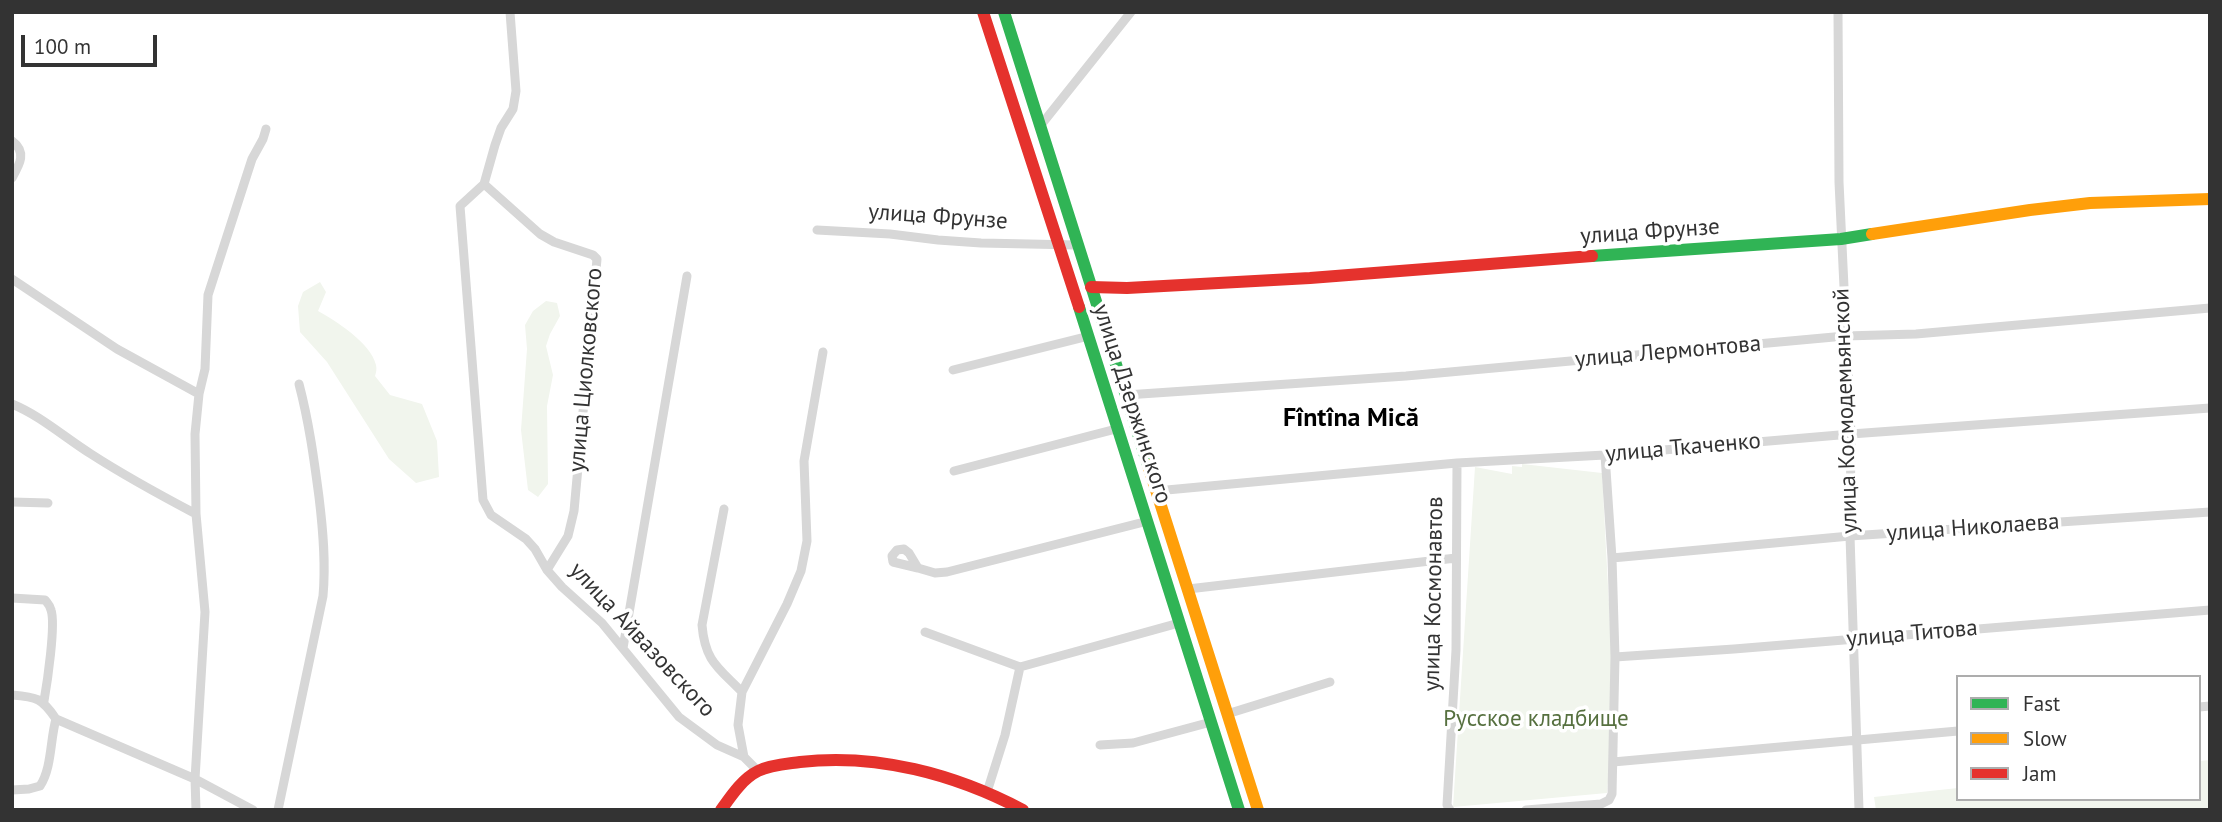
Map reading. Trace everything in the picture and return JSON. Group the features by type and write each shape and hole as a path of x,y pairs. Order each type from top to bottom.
{"main road":[{"name":"улица Дзержинского","path":"983,12 1240,810"},
{"name":"улица Дзержинского","path":"1004,12 1258,810"},
{"name":"улица Фрунзе","path":"1091,287 1127,288 1310,278 1841,239 2090,203 2210,199"},
{"path":"721,810 738,787 758,771 811,761 846,759 872,761 988,792 1023,810"}],"street":[{"path":"484,184 495,145 513,109 516,91 510,12"},
{"path":"1041,125 1131,12"},
{"name":"улица Космодемьянской","path":"1838,12 1839,181 1851,433 1852,638 1859,810"},
{"path":"196,810 195,779 205,612 196,514 195,434 199,394 205,369 208,295 252,159 266,129"},
{"path":"12,141 20,148 22,156 12,178"},
{"name":"улица Айвазовского","path":"484,184 460,206 482,500 491,515 526,539 547,570 602,623 679,717 718,745 744,757 758,771"},
{"name":"улица Циолковского","path":"484,184 540,234 597,259 574,511 568,536 547,570"},
{"name":"улица Фрунзе","path":"817,230 890,233 981,243 1077,245"},
{"path":"624,648 687,276"},
{"path":"12,279 117,349 199,394"},
{"name":"улица Лермонтова","path":"1126,394 1406,376 2210,308"},
{"path":"953,370 1088,336"},
{"name":"улица Айвазовского","path":"744,757 737,725 743,692 801,571 807,541 804,461 823,352"},
{"path":"278,810 325,577 324,538 313,444 299,384"},
{"path":"12,404 28,410 89,453 196,514"},
{"name":"улица Ткаченко","path":"1156,491 1457,463 1605,455 1851,433 2210,408"},
{"path":"954,471 1116,429"},
{"path":"1526,810 1601,804 1609,800 1612,794 1615,657 1605,455"},
{"name":"улица Космонавтов","path":"1450,810 1447,805 1456,650 1457,463"},
{"path":"12,502 48,503"},
{"name":"улица Айвазовского","path":"724,509 702,625 703,638 707,654 716,667 743,692"},
{"name":"улица Николаева","path":"1612,558 1850,536 2210,512"},
{"path":"918,568 936,573 1148,521"},
{"path":"1188,589 1456,558"},
{"path":"12,598 45,600 51,607 44,701 56,719 195,779 253,810"},
{"name":"улица Титова","path":"1615,657 2210,610"},
{"path":"925,632 1020,667 1179,623"},
{"path":"988,792 1005,735 1020,667"},
{"path":"1227,714 1330,682"},
{"path":"12,695 44,701"},
{"path":"12,790 40,786 45,778 56,719"},
{"path":"1100,745 1133,743 1211,722"},
{"path":"1613,762 1956,731"}],"green space":[{"path":"320,282 326,292 318,311 343,327 367,349 376,365 375,376 390,395 422,404 437,441 439,477 416,483 389,459 327,362 300,332 298,306 303,292"},
{"path":"546,301 557,303 560,316 546,346 553,375 547,406 548,484 538,497 528,490 521,430 527,349 525,325 533,311"},
{"name":"Русское кладбище","path":"1522,464 1602,473 1613,721 1607,793 1453,807 1475,467 1512,474 1512,466 1522,467"},
{"path":"2210,760 2210,808 1876,810 1874,797 1956,788 1956,801 2201,801 2201,761"}],"traffic: fast":[{"path":"1004,12 1148,465"},
{"path":"1592,256 1841,239 1872,234"},
{"path":"1079,307 1239,810"}],"traffic: slow":[{"path":"1872,234 2090,203 2210,199"},
{"path":"1148,465 1258,810"}],"traffic: jam":[{"path":"983,12 1079,307"},
{"path":"1091,287 1127,288 1310,278 1592,256"},
{"path":"721,810 742,783 758,771 784,764 829,760 914,769 970,786 1023,810"}],"district":[{"name":"Fîntîna Mică","path":"1351,419"}]}
